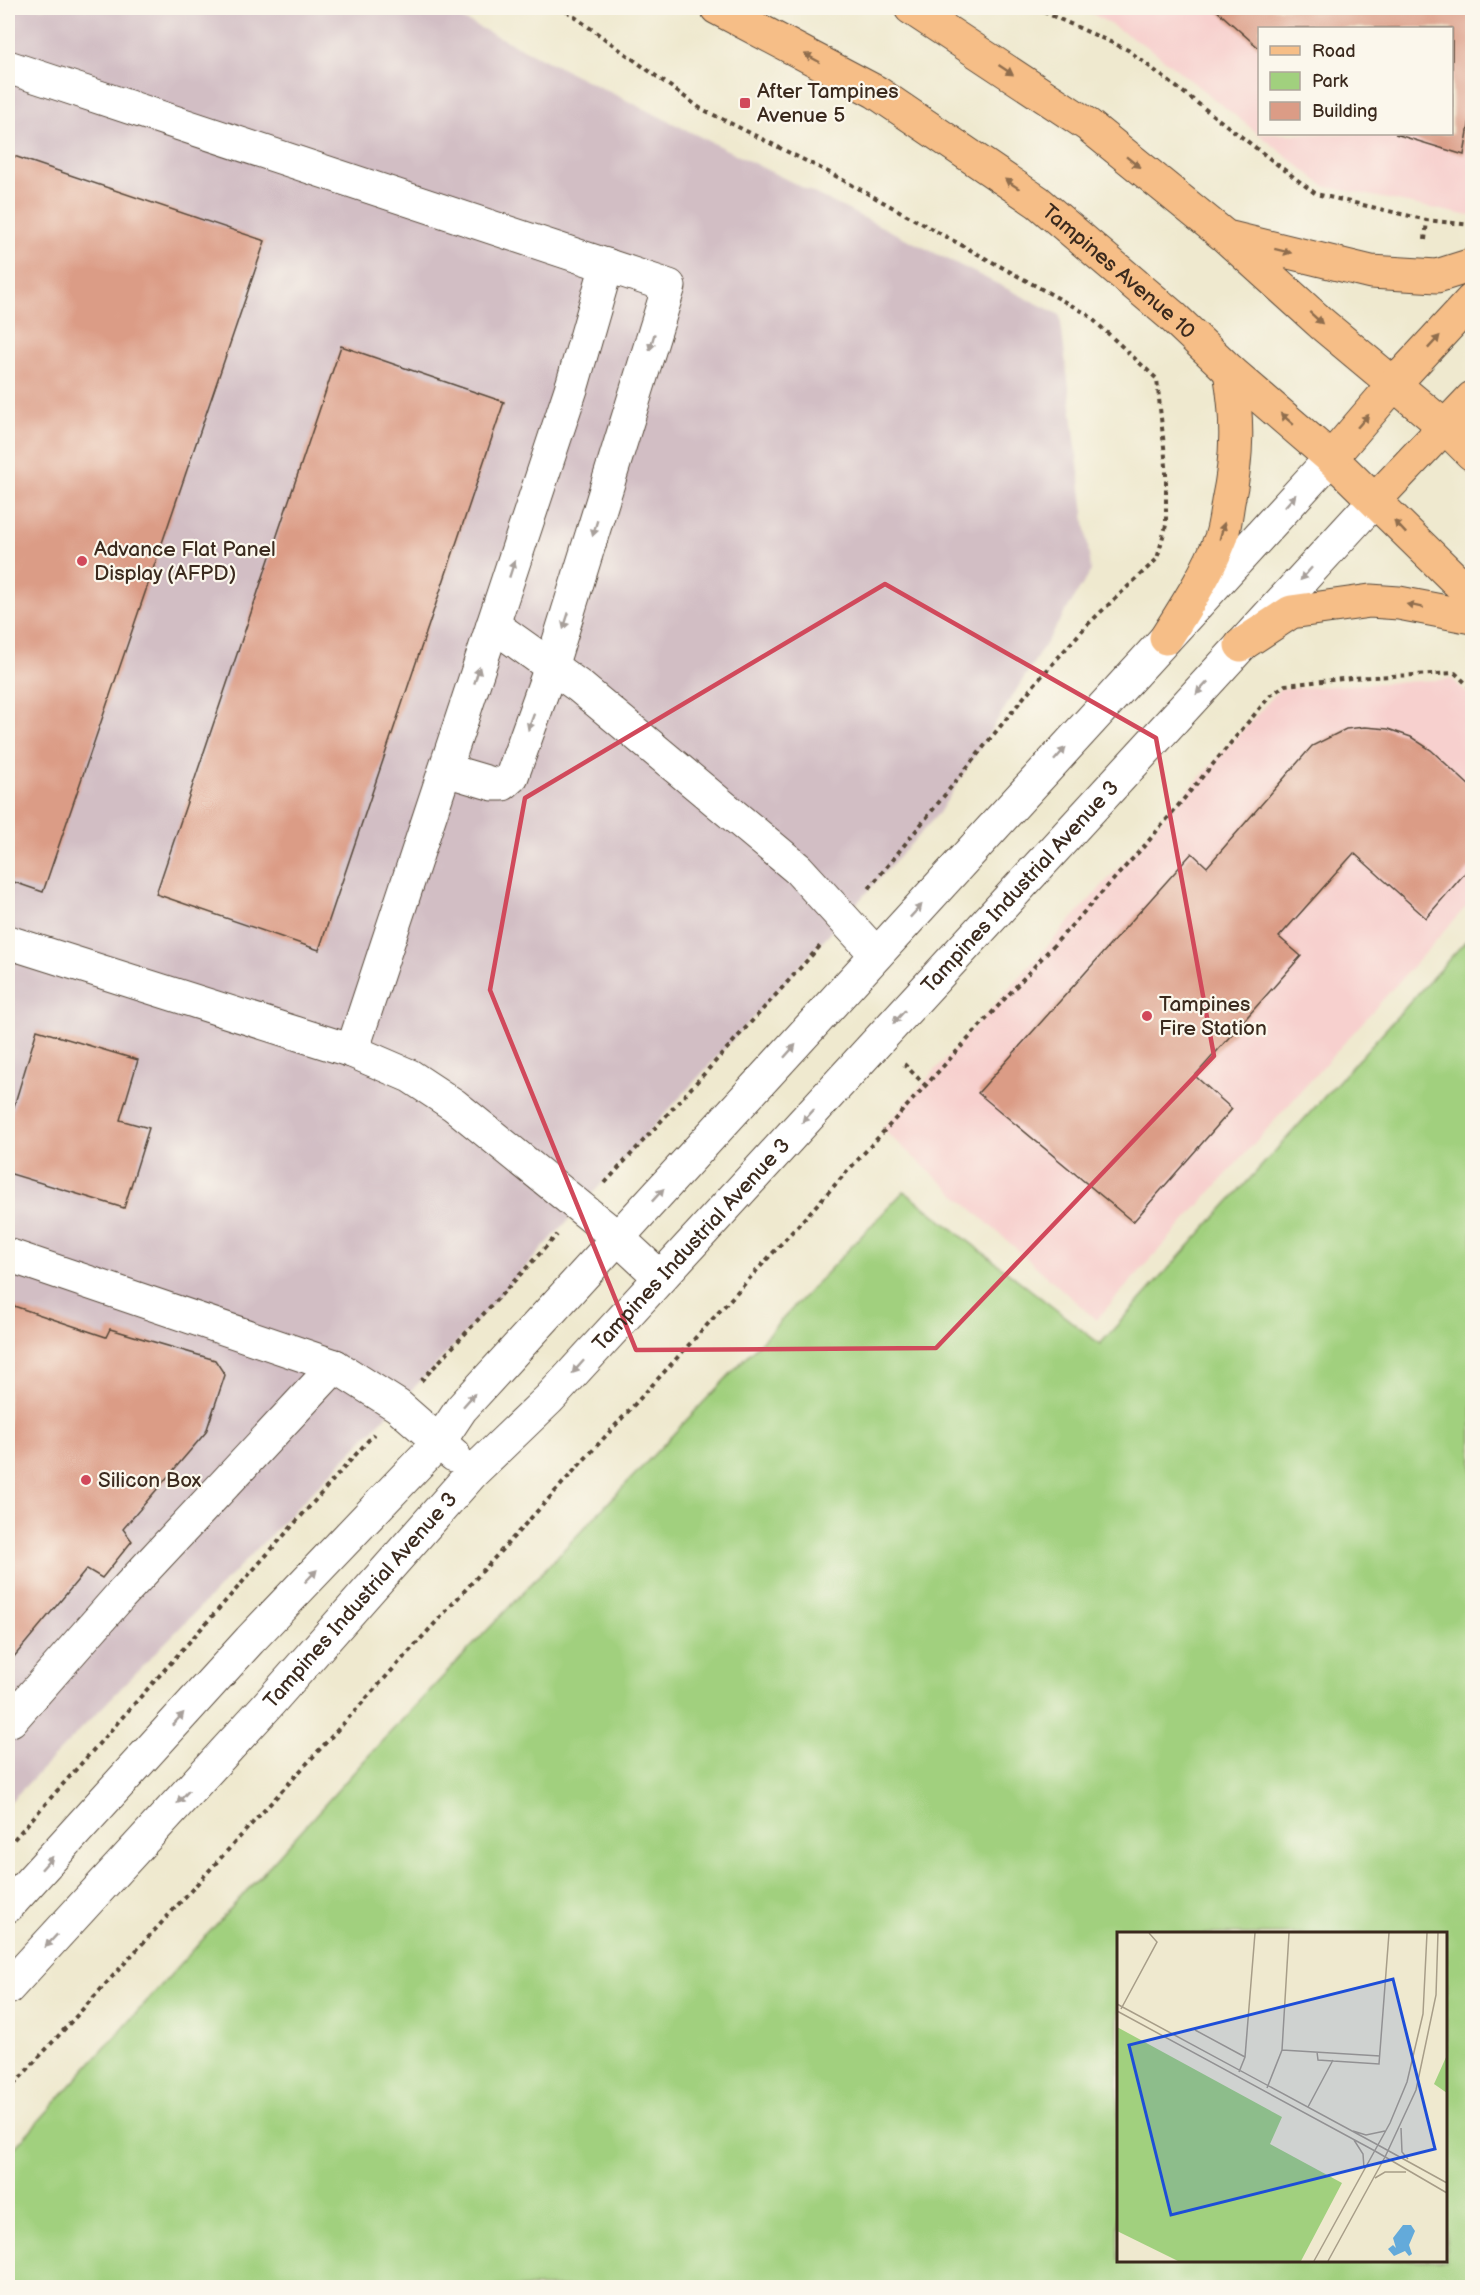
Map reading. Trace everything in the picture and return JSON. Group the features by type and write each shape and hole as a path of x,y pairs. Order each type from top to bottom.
{"main road":[{"name":"Tampines Avenue 10","path":"717,8 876,92 1038,202 1171,315 1230,371 1331,458 1473,596"},
{"path":"911,8 1088,125 1226,237 1322,324 1395,383 1473,454"},
{"path":"1226,237 1371,272 1437,276 1473,265"},
{"path":"1331,458 1395,383 1473,300"},
{"path":"1166,638 1196,590 1221,536 1235,472 1238,443 1236,407 1230,371"},
{"path":"1375,500 1473,398"},
{"path":"1241,645 1291,612 1370,601 1399,603 1473,617"}],"street":[{"path":"8,67 669,286 551,667 512,776 503,784 493,784 446,770"},
{"path":"352,1051 572,386 607,265"},
{"path":"8,1906 250,1640 439,1442 461,1409 1331,458"},
{"name":"Tampines Industrial Avenue 3","path":"8,1988 264,1709 473,1472 549,1399 1375,500"},
{"path":"494,625 580,687 798,869 876,954"},
{"path":"8,942 352,1051 410,1076 454,1105 582,1208 660,1278"},
{"path":"8,1255 335,1366 398,1406 473,1472"},
{"path":"11,1720 120,1596 335,1366"}],"path":[{"path":"8,1846 398,1406 582,1208 844,919 1033,686 1087,625 1157,559 1166,525 1166,466 1157,379 1087,314 832,174 700,108 568,12 558,8"},
{"path":"1035,8 1128,50 1316,194 1427,220 1473,225"},
{"path":"8,2091 1146,844 1270,696 1285,685 1351,678 1455,673 1473,689"}],"highlighted area":[{"path":"885,584 1156,738 1214,1056 936,1348 636,1350 490,990 525,798"}],"shaded area":[{"path":"8,8 440,8 1060,315 1091,571 939,813 439,1362 8,1804"},
{"path":"1083,8 1472,8 1472,214 1470,216 1324,186 1260,135 1453,135 1453,27 1258,27 1258,134 1151,49"},
{"name":"Tampines Fire Station","path":"1452,679 1472,698 1472,900 1096,1320 882,1129 1280,689"}],"green space":[{"path":"1472,934 1472,2287 8,2287 8,2155 382,1741 904,1191 1100,1344"}],"building":[{"path":"1214,8 1472,8 1472,108 1464,155 1398,135 1453,135 1453,27 1258,27 1258,47"},
{"name":"Advance Flat Panel Display (AFPD)","path":"8,154 265,241 43,892 8,880"},
{"path":"341,346 504,402 319,950 156,894"},
{"name":"Tampines Fire Station","path":"1365,727 1388,729 1411,737 1431,750 1472,788 1472,865 1426,918 1354,853 1279,937 1301,956 1195,1076 1232,1109 1133,1222 978,1093 1192,853 1207,867 1312,746 1346,729"},
{"path":"37,1030 138,1060 120,1120 149,1128 124,1208 8,1173 8,1126"},
{"name":"Silicon Box","path":"8,1304 106,1337 110,1329 215,1360 225,1375 206,1432 123,1529 132,1541 102,1578 87,1569 8,1664"}],"place":[{"name":"After Tampines Avenue 5","path":"745,103"},
{"name":"Advance Flat Panel Display (AFPD)","path":"82,561"},
{"name":"Tampines Fire Station","path":"1147,1016"},
{"name":"Silicon Box","path":"86,1480"}]}
